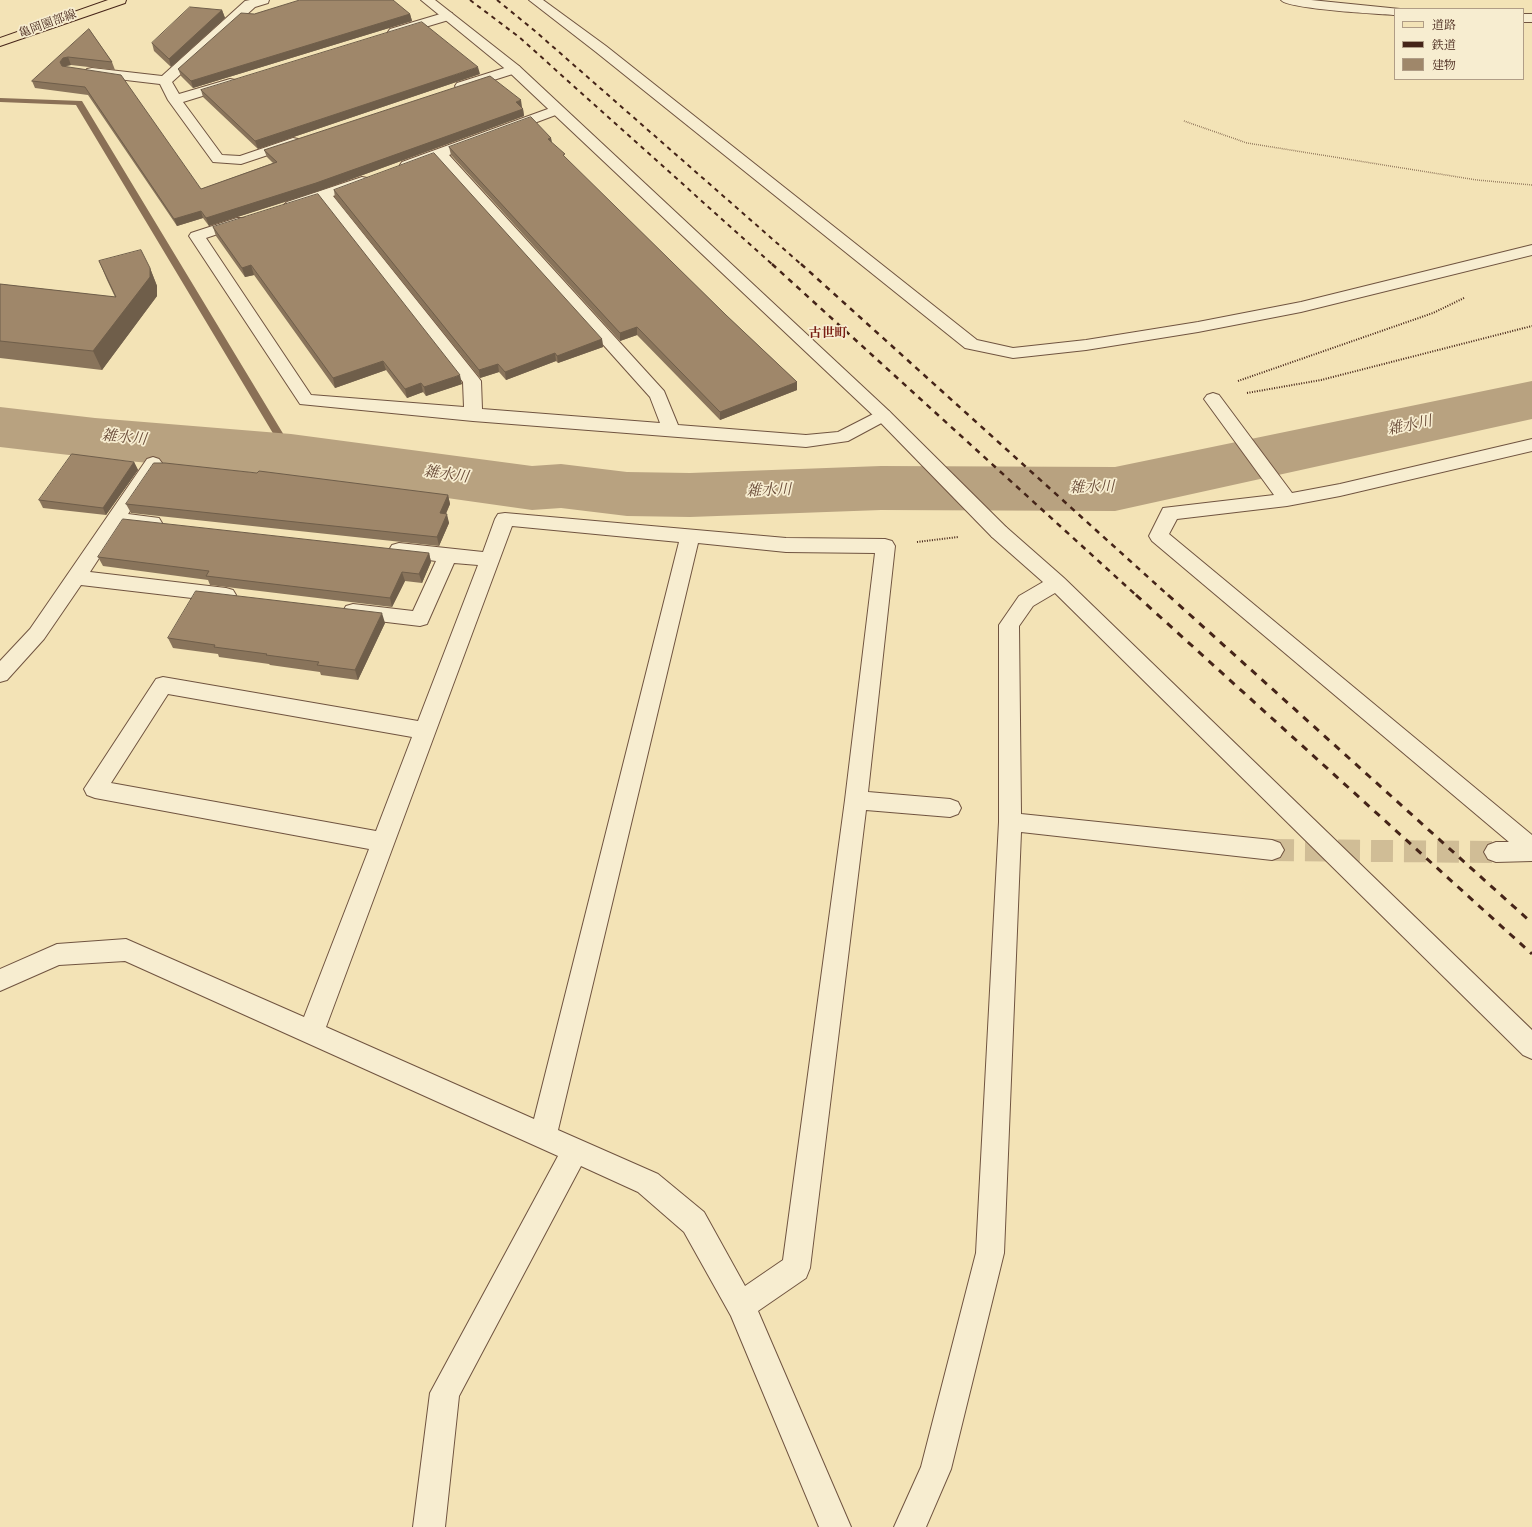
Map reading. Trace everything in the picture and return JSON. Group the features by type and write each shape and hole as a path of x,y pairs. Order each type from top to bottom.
{"main road":[{"name":"亀岡園部線","path":"0,42 120,0"}],"street":[{"path":"79,71 165,81 250,4 263,0"},
{"path":"427,0 514,69 556,110 884,415 999,532 1057,584 1532,1047"},
{"path":"535,0 601,49 971,344 1013,353 1086,345 1198,327 1301,307 1532,250"},
{"path":"1287,0 1318,5 1394,11"},
{"path":"379,37 447,16"},
{"path":"446,92 514,69"},
{"path":"175,100 243,79"},
{"path":"165,81 175,100 218,159 241,160 309,137"},
{"path":"396,169 556,110"},
{"path":"439,153 658,395 671,430"},
{"path":"279,210 374,177"},
{"path":"324,195 472,381 473,414"},
{"path":"257,217 197,236 306,400 806,441 842,438 884,415"},
{"path":"1213,398 1287,500"},
{"path":"1532,445 1340,490 1287,500 1170,513 1159,536 1532,850"},
{"path":"0,674 37,634 153,463"},
{"path":"115,519 171,525"},
{"path":"311,1032 505,519 786,545 885,546 856,800 796,1268 741,1306"},
{"path":"543,1137 690,536"},
{"path":"385,548 490,560"},
{"path":"334,609 420,619 448,555"},
{"path":"76,577 240,597"},
{"path":"910,1527 936,1469 990,1253 1010,822 1009,625 1026,601 1057,584"},
{"path":"383,842 95,789 163,684 425,730"},
{"path":"856,800 950,808"},
{"path":"1010,822 1272,850"},
{"path":"1496,852 1532,850"},
{"path":"0,980 57,955 126,950 648,1183 694,1222 741,1306 835,1527"},
{"path":"429,1527 445,1393 575,1151"}],"path":[{"path":"1184,121 1247,143 1477,180 1532,184"},
{"path":"1213,398 1241,378 1433,313 1466,296"},
{"path":"1213,398 1320,380 1532,326"},
{"path":"885,546 999,532"}],"building":[{"path":"300,0 393,0 410,14 191,81 178,69 241,13 254,14"},
{"path":"190,7 222,10 169,59 152,43"},
{"path":"422,22 478,67 255,141 201,90"},
{"path":"89,29 112,62 68,57 63,58 60,62 62,66 121,75 201,189 277,162 264,150 490,76 521,100 516,102 523,109 316,183 206,218 201,211 174,219 85,87 32,81"},
{"path":"531,117 551,138 548,139 565,154 563,155 726,315 797,382 720,412 637,327 620,333 449,147"},
{"path":"434,153 602,339 557,356 555,353 505,372 498,364 479,370 334,190"},
{"path":"318,194 460,375 424,387 421,383 405,389 383,361 333,378 251,265 242,268 213,227"},
{"path":"141,250 150,268 150,277 93,351 0,341 0,284 116,297 99,261"},
{"path":"72,454 134,462 103,508 39,500"},
{"path":"154,463 257,473 259,471 448,495 440,513 447,514 437,537 126,504"},
{"path":"123,519 429,553 419,574 402,572 390,598 206,576 209,571 98,557"},
{"path":"196,591 382,613 355,670 317,665 319,662 214,647 215,645 168,638"}],"waterway":[{"path":"0,100 79,103 291,455"},
{"name":"雑水川","path":"0,427 95,438 291,455 532,488 561,486 627,494 690,495 881,488 1115,489 1532,400"}],"tunnel":[{"path":"1272,850 1496,852"}],"railway":[{"path":"470,0 519,37 773,265"},
{"path":"497,0 535,31 802,265"},
{"path":"772,264 1137,596"},
{"path":"801,264 1169,596"},
{"path":"1136,595 1532,954"},
{"path":"1168,595 1532,923"}],"district":[{"name":"古世町","path":"828,335"}]}
